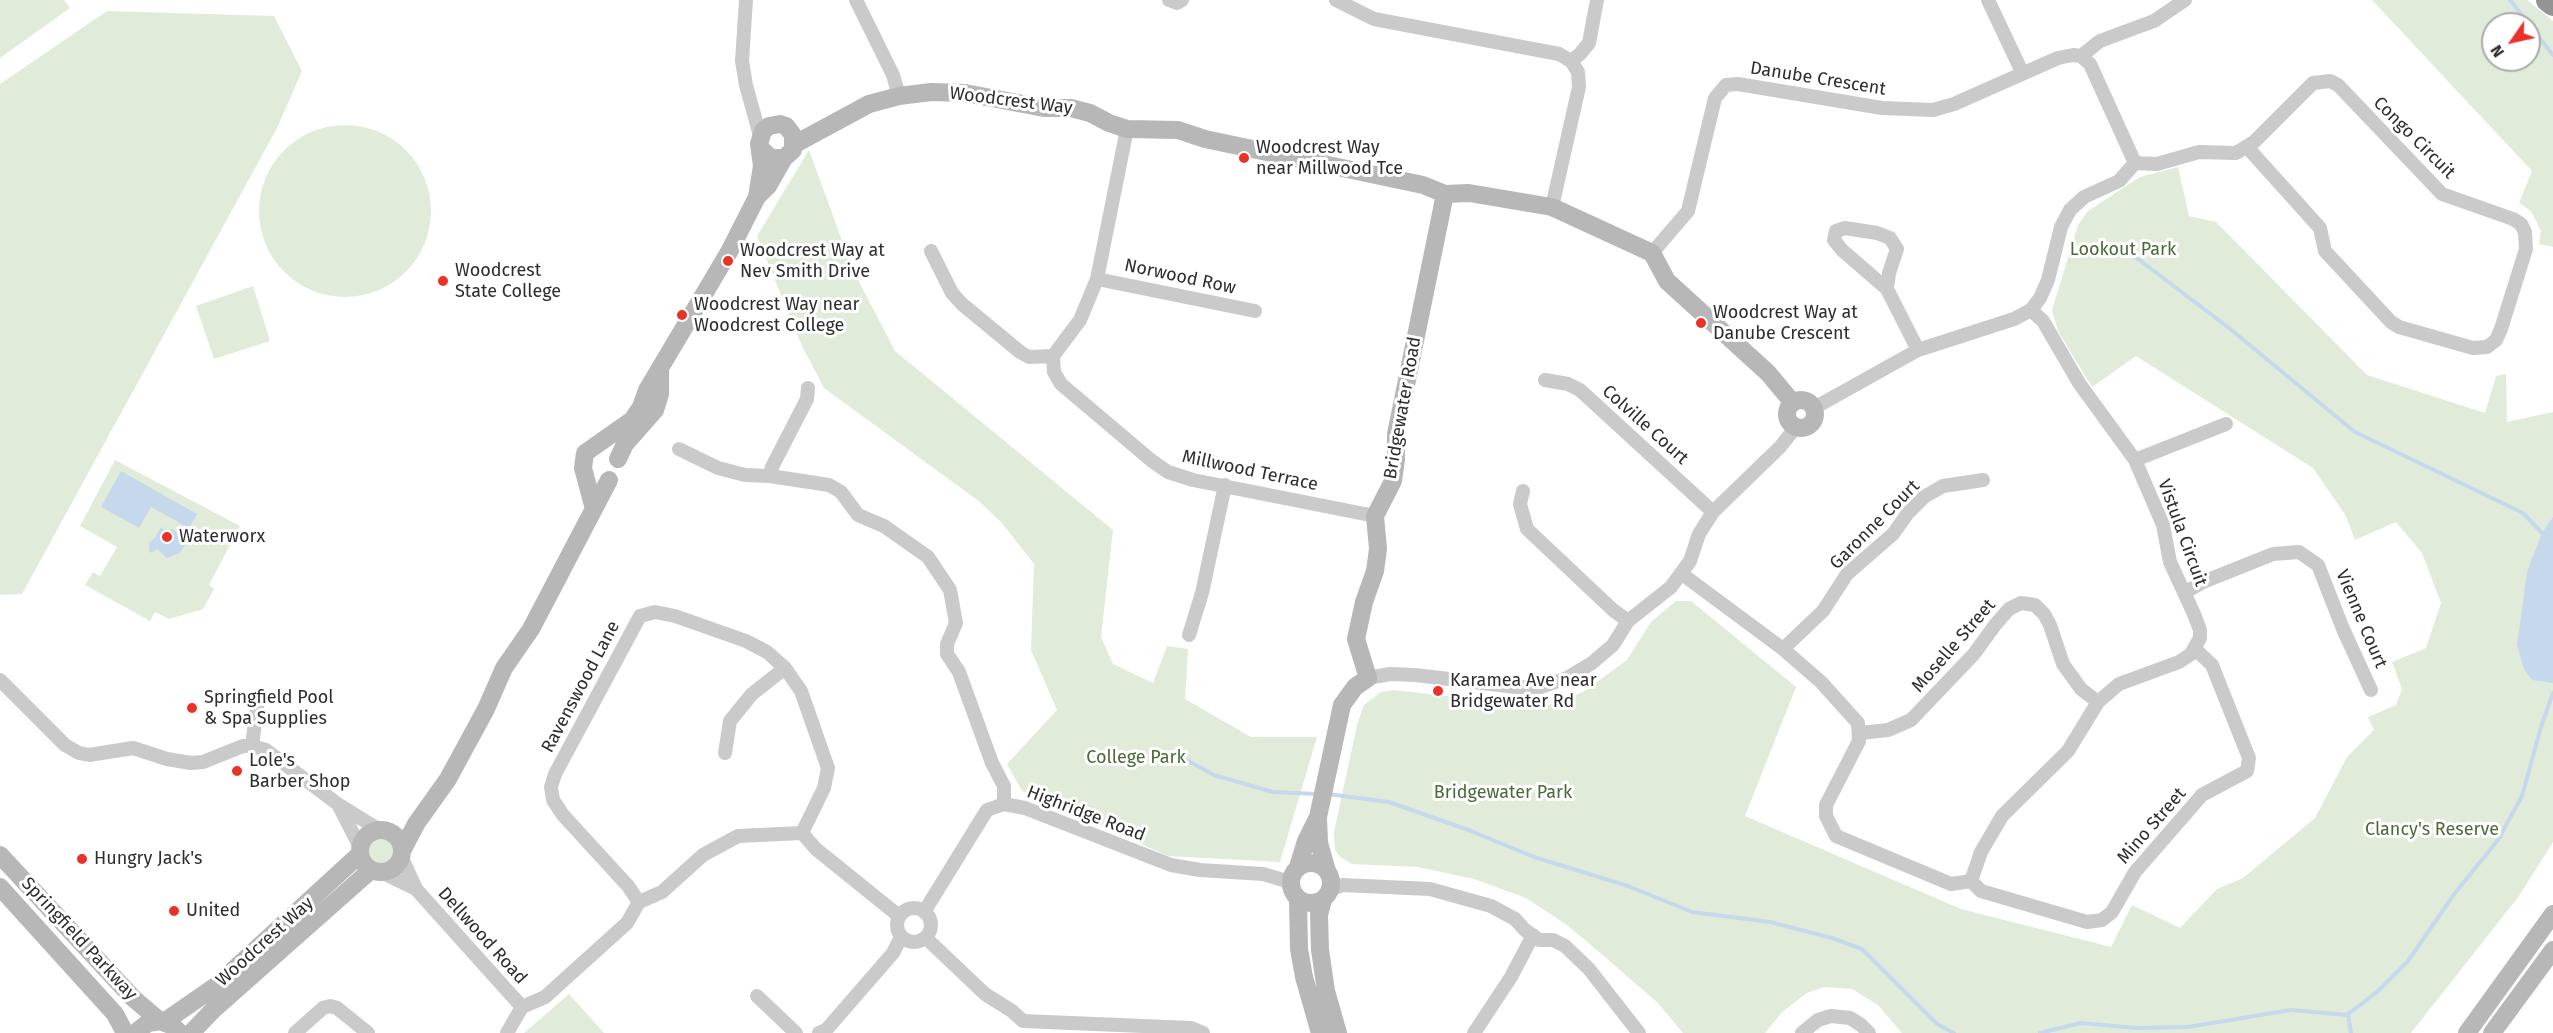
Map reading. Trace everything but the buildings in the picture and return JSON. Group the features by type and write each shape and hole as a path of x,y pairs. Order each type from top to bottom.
{"highway":[{"path":"2548,0 2553,4"}],"street":[{"path":"594,509 583,459 594,447 632,420 729,252 757,197 762,166 760,142 742,61 746,0"},
{"path":"856,0 893,75 899,96"},
{"path":"1168,0 1177,3 1182,0"},
{"path":"1336,0 1374,19 1559,54 1571,61 1578,72 1580,87 1552,207"},
{"path":"1571,61 1581,54 1589,43 1597,0"},
{"path":"1988,0 2022,72"},
{"path":"2135,163 2090,64 2081,56 2100,41 2154,21 2185,0"},
{"name":"Danube Crescent","path":"1652,253 1680,224 1688,211 1715,98 1726,85 1738,84 1882,108 1933,110 1954,104 2058,58 2081,56"},
{"name":"Congo Circuit","path":"2330,81 2338,85 2442,194 2513,219 2525,232 2526,249 2496,340 2487,347 2473,348 2399,327 2391,322 2325,250 2320,228 2247,147 2313,83 2330,81"},
{"name":"Woodcrest Way","path":"789,151 849,114 869,105 899,96 931,92 965,93 1044,108 1071,108 1090,113 1127,129 1178,130 1205,139 1423,185 1445,194 1469,193 1552,207 1652,253"},
{"path":"752,102 766,117 783,125 794,135 789,151 768,186 757,197"},
{"path":"760,142 769,126 783,125"},
{"name":"Woodcrest Way","path":"783,125 807,130 831,127"},
{"path":"931,251 952,293 962,303 1020,352 1029,357 1053,356 1080,320 1097,279 1127,129"},
{"path":"760,142 771,158 789,151"},
{"path":"2135,163 2157,165 2199,152 2236,153 2247,147"},
{"path":"1814,408 1918,350 1990,328 2031,310 2040,298 2048,280 2061,226 2070,210 2084,197 2119,181 2135,163"},
{"name":"Bridgewater Road","path":"1375,516 1393,481 1396,434 1445,194"},
{"path":"1887,289 1889,273 1897,249 1890,238 1877,233 1845,228 1836,231 1834,240 1842,250 1887,289 1918,350"},
{"path":"1652,253 1667,281 1768,373 1792,403"},
{"name":"Norwood Row","path":"1097,279 1255,311"},
{"name":"Vistula Circuit","path":"2031,310 2043,321 2079,383 2135,460 2163,525 2169,562 2200,630 2200,638 2194,648"},
{"name":"Millwood Terrace","path":"1053,356 1054,372 1061,384 1168,472 1375,516"},
{"path":"339,805 364,863 376,871 394,868 410,834 448,779 486,709 504,668 531,629 609,480 616,472 618,459 626,444 655,410 660,394 660,371"},
{"name":"Colville Court","path":"1545,380 1568,384 1580,390 1713,512"},
{"path":"770,476 772,467 807,399 808,388"},
{"path":"1803,400 1814,408 1815,417 1811,423 1804,427 1796,427 1791,423 1788,416 1792,403 1803,400"},
{"path":"2135,460 2226,424"},
{"path":"1338,1033 1326,992 1320,950 1319,915 1331,885 1319,843 1318,817 1342,705 1355,687 1368,678 1390,674 1507,686 1541,687 1567,678 1592,663 1612,645 1628,621 1671,587 1690,561 1699,534 1713,512 1780,447 1796,427"},
{"path":"594,447 608,447 618,459"},
{"path":"679,448 718,468 744,475 829,484 841,492 858,515 884,526 916,547 937,568 950,590 956,623 947,644 947,654 959,672 992,763 1004,786 1004,804"},
{"path":"585,474 597,482 609,480"},
{"name":"Garonne Court","path":"1783,649 1823,611 1847,574 1893,534 1908,513 1924,497 1943,486 1983,480"},
{"path":"1189,634 1202,593 1225,485"},
{"path":"1523,491 1520,504 1527,529 1613,610 1628,621"},
{"path":"1368,678 1356,639 1364,602 1375,571 1378,549 1375,516"},
{"name":"Vienne Court","path":"2184,593 2203,582 2273,554 2299,552 2318,565 2343,629 2371,690"},
{"path":"1682,574 1783,649 1821,682 1858,723 1860,741 1826,805 1826,816 1836,837 1951,884 1971,881 1981,852 2002,816 2068,751 2098,702 2118,684 2179,662 2191,654 2194,648"},
{"name":"Moselle Street","path":"1860,733 1888,730 1911,720 1974,654 2009,609 2021,603 2035,605 2044,614 2063,664 2081,689 2098,702"},
{"name":"Ravenswood Lane","path":"639,902 628,886 562,815 553,800 551,787 555,774 640,616 655,612 675,616 746,641 767,652 785,668 801,692 828,768 824,789 802,833"},
{"name":"Mino Street","path":"1971,881 1981,891 2087,922 2102,921 2112,912 2135,872 2202,795 2247,771 2249,758 2212,664 2194,648"},
{"path":"725,753 730,721 752,694 785,668"},
{"path":"0,680 65,745 79,753 89,755 134,748 167,759 191,763 203,762 243,746 266,750 339,805 398,837 402,854"},
{"path":"252,746 257,707"},
{"path":"360,850 366,835 415,814 434,800"},
{"name":"Highridge Road","path":"924,912 987,810 1004,804 1025,808 1171,865 1200,870 1294,875"},
{"path":"1318,817 1306,841 1294,875 1294,894 1298,899 1311,904 1331,885 1430,889 1491,906 1515,919 1539,940 1553,940 1565,946 1589,969 1639,1033"},
{"path":"507,1033 522,1007 546,998 627,923 639,902 662,892 703,855 738,836 802,833 816,849 899,916"},
{"name":"Woodcrest Way","path":"135,1033 147,1023 162,1022 216,986 360,850"},
{"name":"Dellwood Road","path":"402,854 416,889 522,1007"},
{"name":"Springfield Parkway","path":"0,855 133,998 162,1022 173,1026 180,1033"},
{"path":"1294,875 1304,864 1317,864 1331,885"},
{"name":"Woodcrest Way","path":"191,1033 213,1010 376,871"},
{"name":"Dellwood Road","path":"376,871 416,889"},
{"name":"Springfield Parkway","path":"0,887 115,1014 125,1033"},
{"path":"1298,899 1299,950 1320,1033"},
{"path":"911,908 924,912 931,924 926,938 913,943 901,937 897,927 899,916 911,908"},
{"path":"2467,1033 2553,914"},
{"path":"1474,1033 1511,977 1533,936"},
{"path":"819,1033 826,1030 893,953 901,937"},
{"path":"926,938 985,994 1012,1011 1021,1027 1191,1028 1203,1033"},
{"path":"2492,1033 2553,950"},
{"path":"758,996 796,1033"},
{"path":"295,1033 323,1008 330,1006 337,1008 368,1033"},
{"path":"1802,1033 1818,1020 1831,1016 1850,1018 1861,1024 1869,1033"}],"green space":[{"path":"0,0 64,0 70,8 0,58"},
{"path":"2372,0 2527,0 2553,21 2553,247 2539,244 2541,231 2531,211 2519,203 2532,171"},
{"path":"107,11 274,16 302,71 277,128 22,594 0,595 0,84"},
{"path":"345,125 378,132 406,150 424,178 431,211 424,244 406,272 378,290 345,297 312,290 284,272 266,244 259,211 266,178 284,150 312,132"},
{"name":"College Park","path":"809,150 852,268 895,351 1113,530 1101,637 1113,664 1153,683 1167,646 1188,649 1185,699 1251,737 1317,737 1280,862 1168,856 1022,791 1007,764 1057,710 1031,650 1034,564 1002,523 980,502 824,388 802,346 757,236"},
{"name":"Clancy's Reserve","path":"2178,167 2189,216 2216,222 2367,375 2485,413 2496,376 2506,374 2507,422 2553,412 2553,842 2519,896 2411,1033 1902,1033 1878,1005 1852,989 1824,987 1807,993 1782,1012 1765,1033 1683,1033 1658,1003 1598,951 1567,925 1526,898 1474,879 1418,867 1352,864 1340,857 1335,850 1334,832 1357,725 1364,705 1381,692 1394,690 1543,707 1583,692 1627,660 1651,622 1676,601 1691,601 1796,687 1745,816 1961,909 2111,947 2132,905 2180,928 2217,889 2243,878 2315,818 2347,757 2374,730 2368,717 2396,705 2402,689 2392,662 2426,648 2441,603 2422,553 2396,522 2355,540 2346,516 2313,468 2136,356 2092,387 2058,331 2052,310 2078,225 2088,211 2140,177"},
{"path":"253,286 270,341 214,359 196,306"},
{"name":"Waterworx","path":"115,460 240,526 209,585 214,589 203,609 169,619 155,612 150,621 85,585 93,572 100,576 117,547 80,526"},
{"path":"381,835 392,840 397,851 392,862 381,867 370,862 365,851 370,840"},
{"path":"569,994 604,1033 524,1033"}],"water":[{"path":"121,471 197,514 189,528 151,507 139,528 101,507"},
{"path":"2553,517 2553,683 2532,680 2524,669 2517,645 2527,572 2542,533"},
{"path":"161,527 167,532 172,529 186,537 187,542 180,553 167,558 157,549 152,553 149,551 149,543"}],"waterway":[{"path":"2510,0 2520,12"},
{"path":"2541,40 2553,55"},
{"path":"2121,246 2229,328 2355,432 2523,513 2542,533"},
{"path":"2351,1033 2348,1014 2377,992 2408,961 2455,893 2498,840 2522,796 2553,693"},
{"path":"1181,757 1214,775 1273,792 1317,794"},
{"path":"1328,794 1389,802 1471,831 1534,857 1628,886 1692,912 1770,922 1832,938 1862,949 1937,1024 1954,1033"},
{"path":"2040,1033 2081,1023 2136,1028 2188,1027 2291,1010 2348,1015"}],"place":[{"name":"Woodcrest Way near Millwood Tce","path":"1244,158"},
{"name":"Woodcrest Way at Nev Smith Drive","path":"728,261"},
{"name":"Woodcrest State College","path":"443,281"},
{"name":"Woodcrest Way near Woodcrest College","path":"682,315"},
{"name":"Woodcrest Way at Danube Crescent","path":"1701,323"},
{"name":"Waterworx","path":"167,537"},
{"name":"Karamea Ave near Bridgewater Rd","path":"1438,691"},
{"name":"Springfield Pool & Spa Supplies","path":"192,708"},
{"name":"Lole's Barber Shop","path":"237,771"},
{"name":"Hungry Jack's","path":"82,859"},
{"name":"United","path":"174,911"}],"park label":[{"name":"Lookout Park","path":"2123,250"},
{"name":"Bridgewater Park","path":"1503,793"}]}
